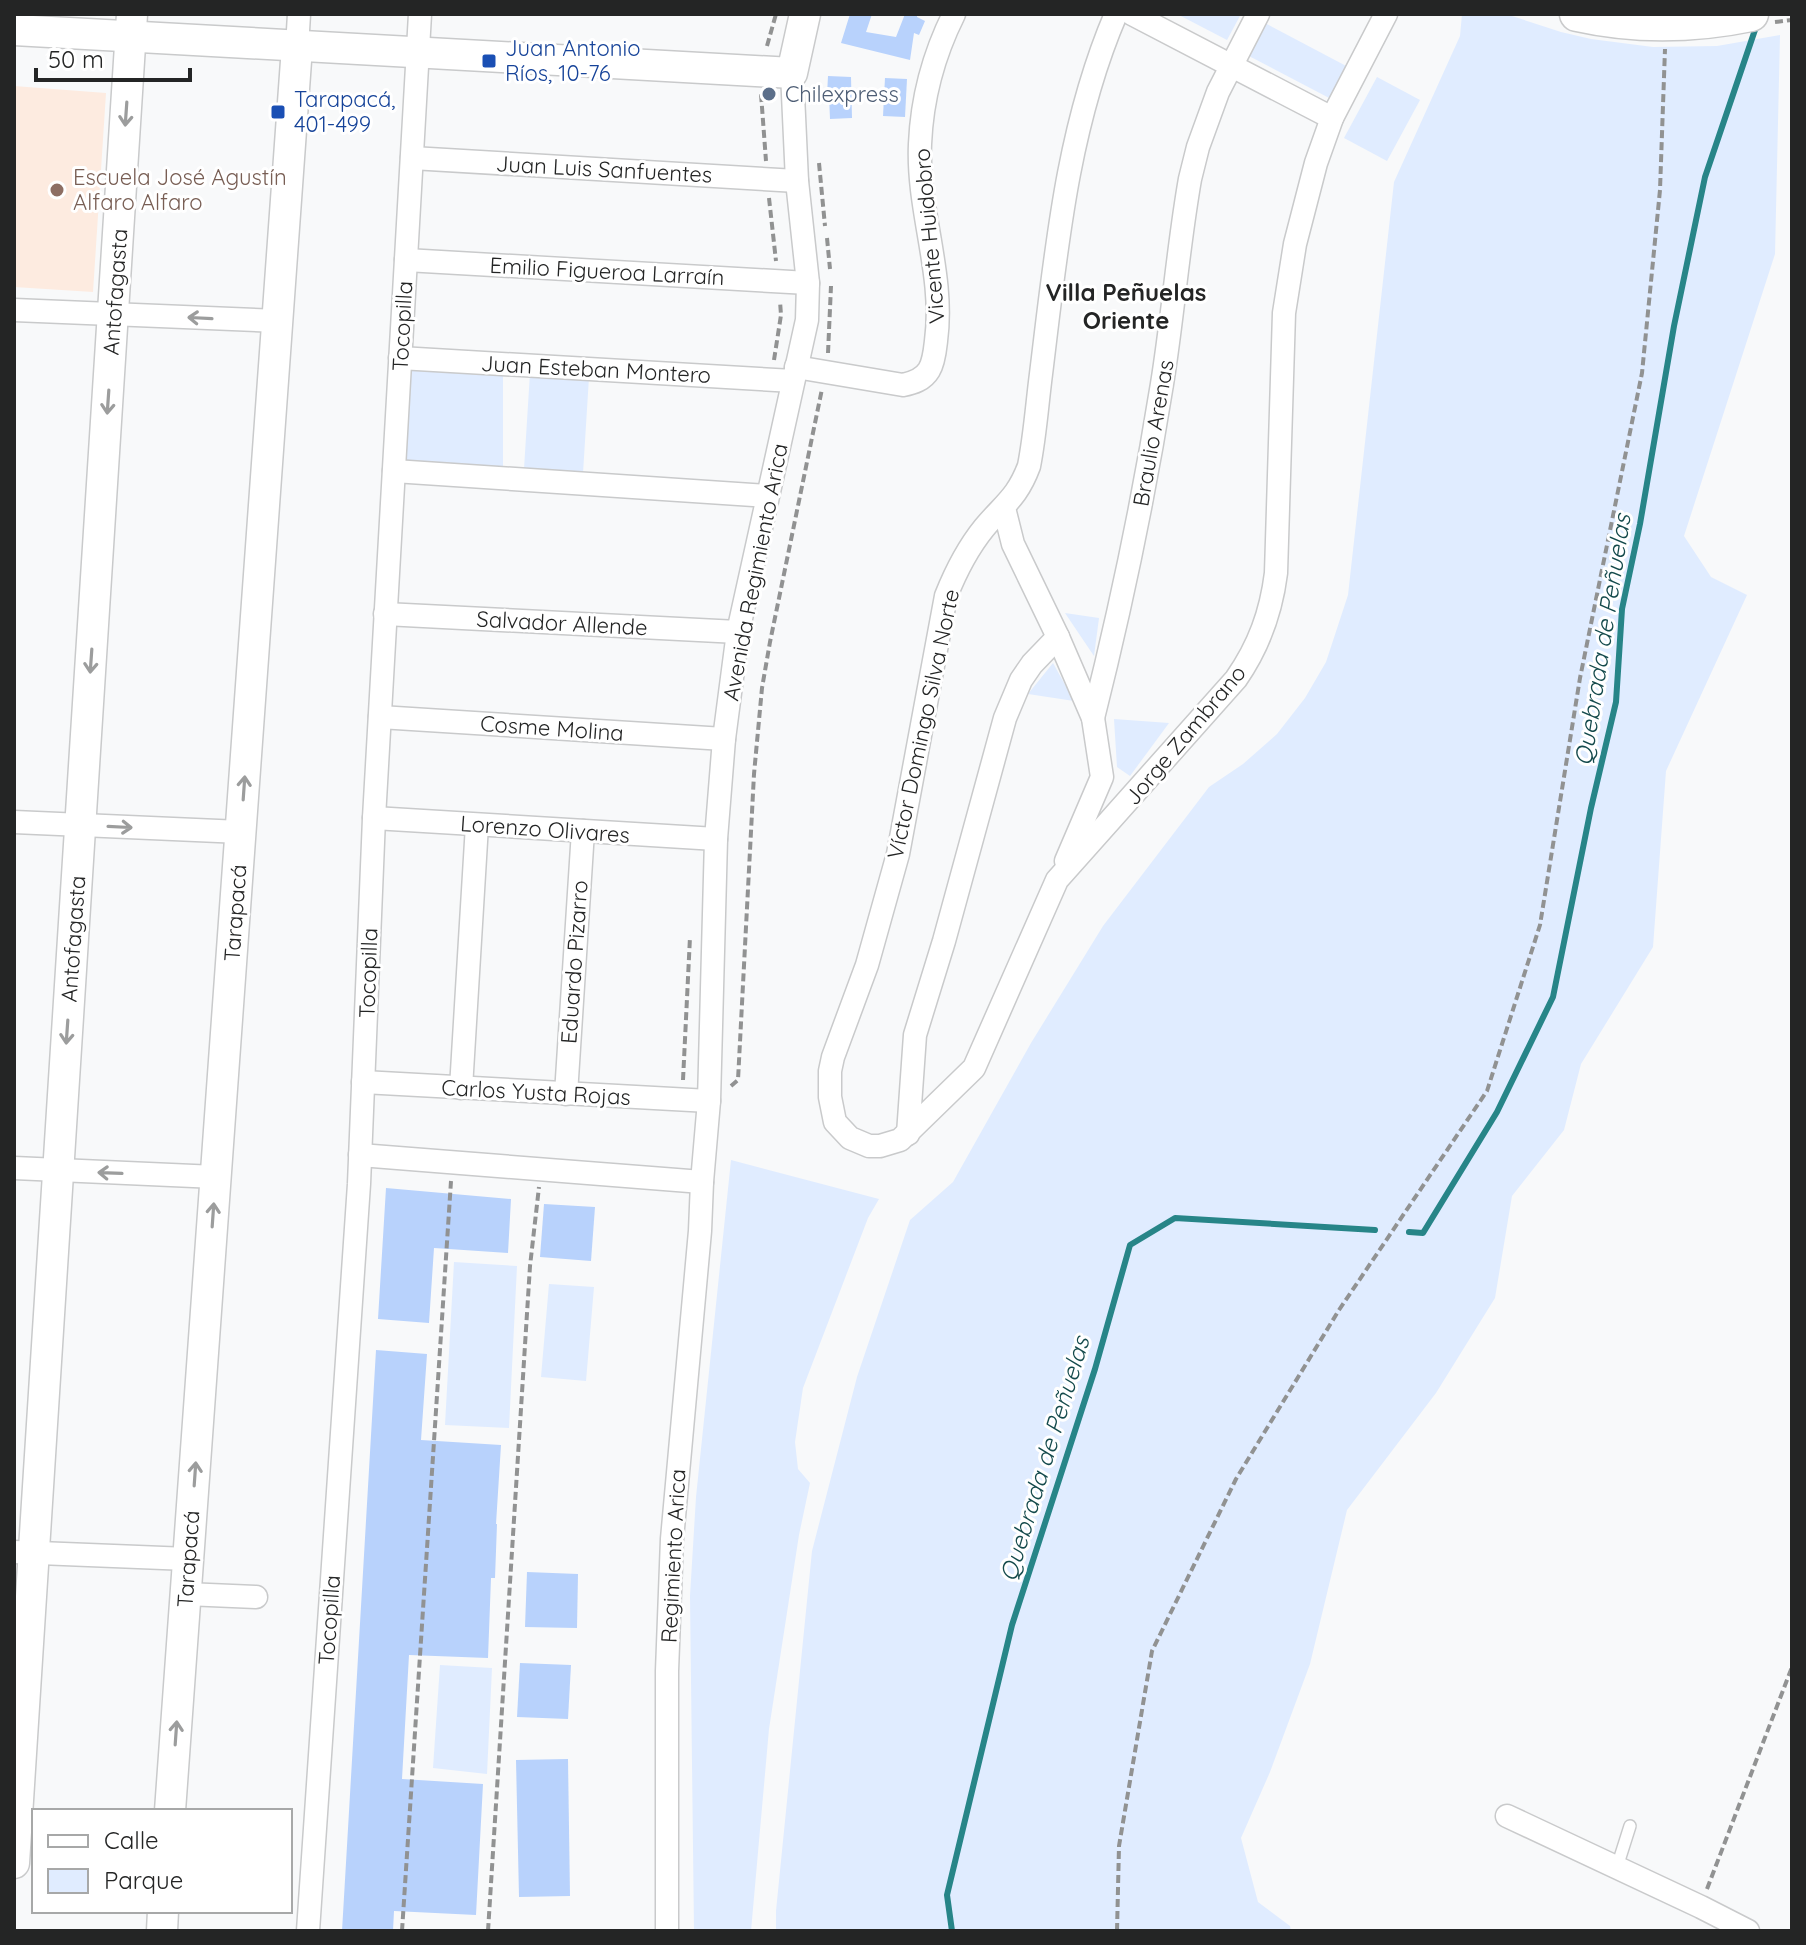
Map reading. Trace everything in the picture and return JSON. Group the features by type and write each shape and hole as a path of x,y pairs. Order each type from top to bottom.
{"main road":[{"name":"Avenida Regimiento Arica","path":"792,73 805,14"},
{"path":"1577,14 1659,24 1691,23 1751,14"},
{"path":"14,30 132,25 297,47 792,73"},
{"name":"Antofagasta","path":"14,1863 24,1552 59,1170 132,25"},
{"name":"Tarapacá","path":"170,1809 297,47"}],"street":[{"name":"Tarapacá","path":"297,47 299,14"},
{"name":"Tocopilla","path":"308,1931 360,1155 374,818 420,14"},
{"name":"Vicente Huidobro","path":"794,374 826,372 903,385 913,383 929,371 938,326 939,301 920,176 920,143 933,60 954,14"},
{"name":"Víctor Domingo Silva Norte","path":"835,1122 829,1085 833,1057 867,965 898,854 946,596 962,560 984,528 1018,491 1029,466 1056,251 1076,135 1096,64 1116,14"},
{"path":"1132,14 1332,118"},
{"name":"Braulio Arenas","path":"1093,718 1129,565 1148,466 1163,381 1190,179 1207,119 1258,14"},
{"name":"Jorge Zambrano","path":"835,1122 850,1138 869,1146 890,1144 908,1134 974,1068 1057,880 1236,679 1256,646 1270,610 1276,573 1284,313 1288,278 1302,210 1332,118 1386,14"},
{"name":"Avenida Regimiento Arica","path":"702,1182 709,1101 716,839 724,739 738,632 807,320 808,283 797,181 792,73"},
{"name":"Juan Luis Sanfuentes","path":"412,158 797,181"},
{"name":"Emilio Figueroa Larraín","path":"406,260 808,283"},
{"path":"14,310 278,321"},
{"name":"Juan Esteban Montero","path":"400,358 794,374"},
{"path":"394,471 767,496"},
{"path":"1004,508 1013,544 1093,718 1102,777 1057,880"},
{"name":"Salvador Allende","path":"385,614 738,632"},
{"path":"908,1134 915,1035 949,926 1005,718 1021,680 1058,637"},
{"name":"Cosme Molina","path":"380,717 724,739"},
{"path":"1102,777 1133,797"},
{"name":"Lorenzo Olivares","path":"374,818 716,839"},
{"path":"14,822 241,832"},
{"path":"461,1088 477,825"},
{"name":"Eduardo Pizarro","path":"566,1094 583,831"},
{"name":"Carlos Yusta Rojas","path":"363,1082 709,1101"},
{"path":"360,1155 702,1182"},
{"path":"14,1168 216,1177"},
{"name":"Regimiento Arica","path":"667,1931 667,1671 672,1539 702,1182"},
{"path":"24,1552 188,1559"},
{"path":"186,1594 256,1597"},
{"path":"1507,1816 1748,1931"}],"lane":[{"path":"1617,1867 1630,1826"}],"path":[{"path":"776,14 760,72 778,281"},
{"path":"1117,1931 1119,1846 1152,1651 1236,1479 1339,1310 1487,1091 1540,925 1580,678 1642,373 1660,190 1665,48"},
{"path":"709,1101 738,1080 760,702 830,343 831,287 819,157"},
{"path":"402,1931 452,1162"},
{"path":"488,1931 530,1266 541,1169"},
{"path":"1701,1907 1792,1667"}],"shaded area":[{"name":"Escuela José Agustín Alfaro Alfaro","path":"14,86 106,93 93,292 14,287"}],"green space":[{"path":"1177,14 1241,14 1227,40"},
{"name":"Quebrada de Peñuelas","path":"1462,14 1506,14 1591,39 1653,47 1717,46 1780,35 1775,254 1684,536 1711,577 1747,595 1666,771 1653,947 1581,1064 1564,1130 1512,1196 1495,1298 1436,1393 1347,1510 1310,1664 1270,1772 1241,1838 1258,1902 1290,1926 1291,1931 776,1931 812,1551 857,1377 910,1220 953,1182 1031,1043 1103,926 1209,787 1243,764 1277,734 1305,698 1326,662 1348,595 1394,182 1460,36"},
{"path":"1263,22 1350,68 1333,100 1247,55"},
{"path":"1377,77 1420,100 1387,161 1344,138"},
{"path":"411,368 503,375 503,470 406,465"},
{"path":"530,373 589,377 583,473 524,469"},
{"path":"1065,613 1099,618 1094,656"},
{"path":"1053,663 1074,701 1028,694"},
{"path":"1114,719 1169,723 1130,776 1117,767"},
{"path":"731,1160 879,1199 868,1218 803,1388 795,1442 798,1469 810,1483 769,1729 751,1931 694,1931 690,1596 696,1497"},
{"path":"454,1262 517,1266 509,1428 445,1425"},
{"path":"549,1284 594,1287 586,1381 541,1377"},
{"path":"440,1665 492,1668 487,1774 433,1768"}],"building":[{"path":"850,14 872,14 866,32 896,37 905,14 917,14 925,21 919,35 914,33 910,60 841,43"},
{"path":"828,76 851,77 852,118 830,119"},
{"path":"885,78 907,79 905,117 883,116"},
{"path":"386,1188 511,1199 508,1253 434,1248 429,1323 378,1319"},
{"path":"544,1204 595,1207 591,1261 540,1257"},
{"path":"376,1350 427,1354 421,1440 501,1445 488,1658 409,1655 402,1779 483,1784 476,1915 394,1911 393,1931 342,1931"},
{"path":"527,1572 578,1574 577,1628 525,1627"},
{"path":"520,1663 571,1665 568,1719 517,1717"},
{"path":"568,1759 570,1896 519,1897 516,1760"}],"waterway":[{"name":"Quebrada de Peñuelas","path":"1409,1232 1423,1233 1497,1112 1553,997 1616,702 1622,609 1705,177 1757,24"},
{"name":"Quebrada de Peñuelas","path":"952,1931 947,1895 1012,1625 1095,1369 1130,1245 1175,1218 1375,1230"}],"place":[{"name":"Juan Antonio Ríos, 10-76","path":"489,61"},
{"name":"Chilexpress","path":"769,94"},
{"name":"Tarapacá, 401-499","path":"278,112"},
{"name":"Escuela José Agustín Alfaro Alfaro","path":"57,190"}],"district":[{"name":"Villa Peñuelas Oriente","path":"1126,307"}]}
